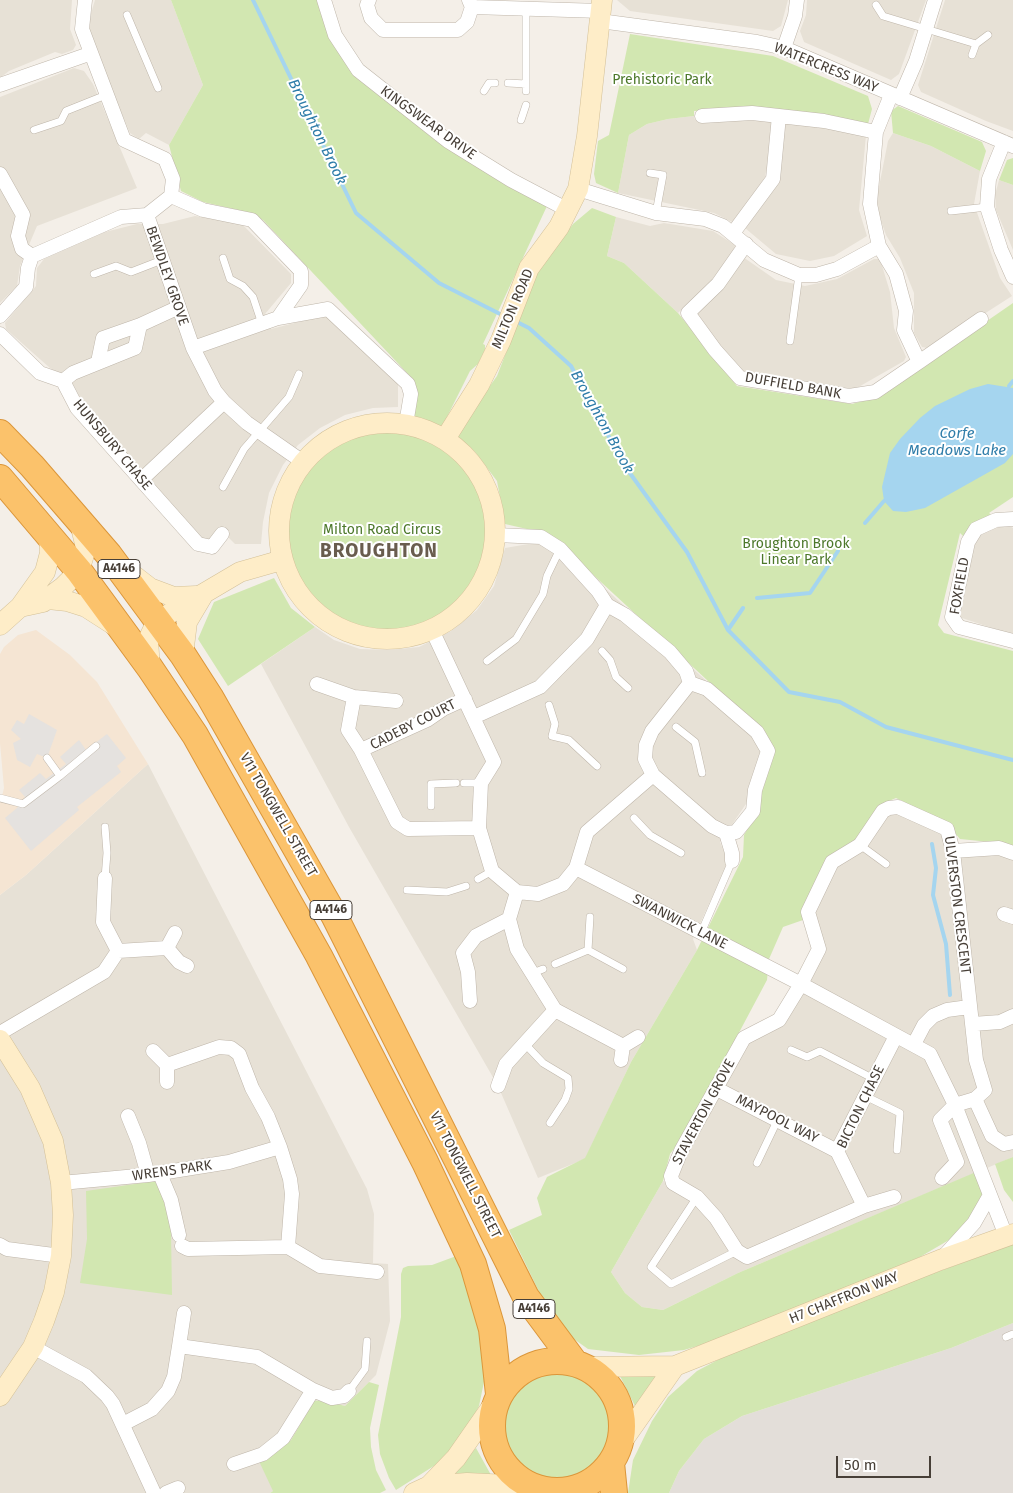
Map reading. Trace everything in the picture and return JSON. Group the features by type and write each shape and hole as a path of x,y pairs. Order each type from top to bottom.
{"highway":[{"name":"V11 TONGWELL STREET","path":"0,433 78,518 109,555 182,655 236,741 334,915 526,1297 580,1365"},
{"name":"A4146","path":"0,478 79,571 150,668 195,735 319,956 473,1264 492,1329 497,1398 491,1418 491,1435 496,1451 504,1466 516,1477 544,1490"},
{"path":"497,1398 510,1380 524,1369 540,1363 558,1360 580,1365"},
{"name":"A4146","path":"580,1365 598,1376 609,1387 617,1400 621,1415 622,1431 615,1454 614,1493"},
{"path":"544,1490 569,1491 585,1485 600,1476 615,1454"}],"street":[{"path":"85,0 82,29 89,54 124,140 165,159 174,180 171,196 203,210 252,220 301,271 301,285 278,318"},
{"name":"KINGSWEAR DRIVE","path":"324,0 335,35 358,70 448,141 511,180 568,210"},
{"path":"369,0 367,5 371,18 383,30 458,30 467,22 471,3"},
{"path":"784,48 796,16 797,0"},
{"path":"919,362 904,330 906,311 896,274 880,246 870,204 876,132 916,61 935,0"},
{"name":"WATERCRESS WAY","path":"471,3 526,8 601,11 784,48 1008,144"},
{"name":"MILTON ROAD","path":"445,439 479,385 501,340 529,268 559,227 578,189 587,136 601,11"},
{"path":"0,85 89,54"},
{"path":"702,116 752,113 824,121 876,132"},
{"path":"733,233 773,179 779,116"},
{"path":"1008,144 989,180 987,207 1001,250 1013,277"},
{"path":"0,174 23,215 18,236 22,249 32,256"},
{"path":"578,189 656,213 705,219 724,226 764,260 799,275 816,275 837,269 880,246"},
{"name":"BEWDLEY GROVE","path":"171,196 146,215 192,348 215,391 224,402 258,432 302,462"},
{"path":"0,316 26,287 28,268 32,256 120,217 146,215"},
{"name":"DUFFIELD BANK","path":"746,244 718,284 688,312 715,350 740,378 849,396 875,392 981,319"},
{"path":"98,362 103,338 140,325 178,308"},
{"path":"192,348 278,318 328,309 408,384 411,394 406,424"},
{"path":"0,334 40,373 63,381 73,373 135,348 140,325"},
{"name":"HUNSBURY CHASE","path":"63,381 77,408 198,544 212,546 222,534"},
{"path":"141,480 224,402"},
{"path":"380,422 406,424 426,430 445,439 464,455 479,473 492,501 496,535 488,570 475,594 462,610 432,630 402,639 370,638 346,632 324,620 305,603 293,587 282,560 278,535 280,510 288,484 302,462 328,439 353,427 380,422"},
{"path":"48,599 79,571 86,548 78,518"},
{"name":"FOXFIELD","path":"1013,519 996,520 976,529 968,542 952,617 959,627 1013,641"},
{"path":"0,625 20,607 45,572 50,554 49,535"},
{"path":"496,535 541,537 560,549 598,591 607,605 625,615 670,652 686,671 690,683"},
{"path":"109,555 150,588 174,597 203,596"},
{"path":"150,668 148,640 157,620 184,604 203,596 240,572 282,560"},
{"path":"182,655 187,622 203,596"},
{"path":"20,607 48,599 67,600 86,607 124,632"},
{"path":"474,717 542,691 587,639 607,605"},
{"path":"432,630 494,762 480,783 479,828 492,871 516,892 538,894 563,884 576,868 584,837 622,806 653,775"},
{"path":"690,683 707,689 757,732 768,751 755,790 753,811 736,832 726,833 712,826 653,775 645,760 646,745 667,720 690,683"},
{"path":"317,684 334,692 354,697 396,701"},
{"name":"CADEBY COURT","path":"354,697 348,730 361,750 397,822 408,830 479,828"},
{"name":"CADEBY COURT","path":"361,750 427,720 443,709 465,699"},
{"name":"ULVERSTON CRESCENT","path":"801,984 819,949 808,912 832,862 860,846 883,811 898,807 948,829 976,1060 985,1090 975,1099"},
{"path":"726,833 732,861"},
{"path":"952,850 999,848 1013,853"},
{"name":"SWANWICK LANE","path":"576,868 801,984 930,1054 955,1105 990,1195 1010,1235"},
{"path":"105,878 103,922 118,951"},
{"path":"516,892 509,919 517,949 538,971 555,1010 622,1053 638,1037"},
{"path":"470,1001 468,972 463,953 476,936 509,919"},
{"path":"168,948 175,933"},
{"path":"118,951 168,948"},
{"path":"168,948 179,962 187,966"},
{"path":"0,1033 104,972 118,951"},
{"name":"STAVERTON GROVE","path":"737,1251 716,1218 697,1197 673,1183 671,1176 681,1151 744,1038 779,1020 801,984"},
{"path":"914,1044 924,1025 933,1016 946,1010 969,1006"},
{"path":"498,1086 506,1064 555,1010"},
{"path":"973,1024 1000,1022 1013,1016"},
{"name":"BICTON CHASE","path":"864,1206 837,1150 896,1036"},
{"path":"0,1040 17,1064 43,1115 53,1141 61,1183 63,1216 61,1256 54,1292 32,1347 0,1396"},
{"path":"167,1065 218,1047 231,1048 239,1054 252,1088 268,1117 290,1179 292,1194 288,1247"},
{"path":"153,1052 167,1065 167,1082"},
{"name":"MAYPOOL WAY","path":"717,1088 837,1150"},
{"path":"942,1178 957,1162 940,1120 955,1105 975,1099 992,1136 1004,1144 1013,1142"},
{"path":"128,1116 154,1174 171,1200 180,1241 188,1249 288,1247 320,1266 377,1272"},
{"name":"WRENS PARK","path":"61,1183 154,1174 229,1162 280,1147"},
{"path":"940,1260 974,1224 990,1195"},
{"path":"737,1251 747,1257 864,1206 894,1197"},
{"name":"H7 CHAFFRON WAY","path":"580,1365 675,1366 940,1260 1010,1235"},
{"path":"0,1246 7,1249 61,1256"},
{"path":"123,1424 152,1409 168,1391 174,1376 184,1313"},
{"path":"179,1346 257,1357 313,1390 332,1398 344,1396 349,1391"},
{"path":"32,1347 86,1376 98,1386 113,1404 154,1493"},
{"path":"615,1454 675,1366"},
{"path":"234,1464 263,1454 283,1438 313,1390"},
{"path":"421,1490 456,1458 497,1398"},
{"path":"421,1490 467,1483 544,1490"}],"lane":[{"path":"876,5 883,16 976,44"},
{"path":"508,83 526,88 526,8"},
{"path":"126,15 158,88"},
{"path":"972,55 976,44 988,35"},
{"path":"484,90 489,83 495,83"},
{"path":"34,130 61,121 66,111 106,95"},
{"path":"521,120 526,105"},
{"path":"650,173 662,175 656,213"},
{"path":"951,211 987,207"},
{"path":"223,258 230,279 243,286 253,297 262,324"},
{"path":"94,274 116,266 132,272 162,260"},
{"path":"790,340 799,275"},
{"path":"223,487 238,459 258,432 289,397 299,374"},
{"path":"487,661 516,639 543,594 548,576 560,549"},
{"path":"602,651 610,660 616,677 628,688"},
{"path":"549,705 555,724 552,736 568,740 597,766"},
{"path":"676,727 695,742 702,773"},
{"path":"0,798 22,804 96,746"},
{"path":"47,758 60,776"},
{"path":"431,806 431,784 480,783"},
{"path":"634,818 650,835 681,853"},
{"path":"105,827 107,853 105,878"},
{"path":"860,846 886,864"},
{"path":"701,933 732,861"},
{"path":"478,879 492,871"},
{"path":"407,890 447,892 466,886"},
{"path":"588,950 590,917"},
{"path":"555,964 588,950"},
{"path":"588,950 623,970"},
{"path":"525,1044 542,1063 568,1078 569,1089 565,1100 550,1122"},
{"path":"791,1050 807,1057 820,1051 874,1079"},
{"path":"866,1096 900,1113 897,1150"},
{"path":"757,1163 779,1119"},
{"path":"697,1197 651,1267 671,1284 737,1251"},
{"path":"349,1391 365,1369 367,1341"}],"shaded area":[{"path":"0,0 72,0 70,29 76,45 73,50 62,54 55,52 9,71 0,78"},
{"path":"95,0 171,0 203,85 169,145 146,133 139,139 130,133 90,38 90,17"},
{"path":"617,0 788,0 781,26 773,31 630,11"},
{"path":"807,0 926,0 899,74 891,80 804,42 800,31 806,15"},
{"path":"945,0 1013,0 1013,131 921,92 918,85"},
{"path":"74,68 84,71 93,84 137,188 37,226 20,266 17,286 0,303 0,97"},
{"path":"694,116 695,120 752,116 772,117 770,154 765,177 734,223 714,213 618,193 629,135 647,124"},
{"path":"785,122 866,135 859,210 867,236 834,256 810,261 776,254 745,228 775,183"},
{"path":"893,133 931,146 980,171 974,204 1000,278 1012,296 984,314 978,314 927,348 922,347 914,333 914,293 900,258 886,235 879,215 877,197 888,141"},
{"path":"999,180 1013,185 1013,250 996,210 995,195"},
{"path":"195,216 242,224 291,274 291,283 265,314 271,329 326,315 398,384 398,407 373,408 345,415 320,428 298,445 283,465 269,493 261,544 235,544 221,530 210,539 202,539 84,405 72,382 50,368 6,329 5,323 36,286 37,268 44,259 105,232 137,224 163,224"},
{"path":"616,217 650,226 664,223 713,231 735,245 734,251 711,281 678,313 624,263 607,256"},
{"path":"743,257 776,280 805,286 837,279 874,259 880,259 890,292 894,328 906,357 904,361 855,389 748,375 730,361 695,315"},
{"path":"1006,524 1013,528 1013,635 962,618 959,614 976,537"},
{"path":"552,540 769,738 746,804 720,842 728,862 693,939 697,950 631,1062 585,1159 538,1178 498,1086 349,827 261,664 315,627 334,640 360,649 389,650 419,647 451,631 477,610 494,586 505,548"},
{"path":"36,630 70,655 97,682 148,764 26,875 0,895 0,804 4,788 0,743 0,654 4,647 18,635"},
{"path":"29,714 57,730 47,758 37,754 30,767 17,760 13,743 21,739 11,730 17,720 24,724"},
{"path":"107,734 126,758 117,766 121,772 77,807 79,810 31,851 5,818 17,808 25,797 19,790 40,773 46,779 66,764 60,757 79,740 86,750"},
{"path":"148,764 367,1189 374,1214 373,1263 388,1264 390,1321 376,1375 345,1406 323,1400 314,1401 291,1440 281,1448 273,1491 270,1493 0,1493 0,895 26,875"},
{"path":"889,808 947,829 953,851 1013,853 1013,1157 738,1273 663,1310 642,1307 625,1293 611,1272 663,1181 673,1183 671,1176 744,1038 779,1020 819,949 808,912 821,883"},
{"path":"1013,1323 1013,1493 669,1493 679,1471 704,1439 742,1416 951,1348"}],"green space":[{"path":"171,0 317,0 321,14 339,53 356,75 439,143 547,206 483,344 485,345 485,350 478,364 470,371 442,427 414,417 414,385 408,374 263,220 238,210 203,202 181,191 169,145 203,85"},
{"name":"Prehistoric Park","path":"630,34 773,56 868,96 872,109 868,124 752,108 694,111 694,116 647,124 629,135 618,193 596,183 594,174 598,141 609,135"},
{"path":"898,106 982,142 986,151 980,171 931,146 893,133 891,111"},
{"path":"1013,158 1013,185 999,180 1007,160"},
{"name":"Broughton Brook Linear Park","path":"592,208 616,217 607,256 624,263 678,313 737,386 852,404 877,397 1013,303 1013,497 989,513 993,516 964,537 960,533 938,625 944,633 1013,651 1013,848 1000,843 960,839 947,824 896,798 882,804 853,846 827,861 801,912 803,920 783,927 769,959 767,980 685,1134 670,1154 663,1181 611,1272 625,1293 642,1307 663,1310 738,1273 976,1172 984,1193 972,1217 954,1237 920,1257 724,1338 684,1350 639,1355 588,1349 564,1332 546,1306 509,1230 542,1215 537,1198 547,1177 585,1158 631,1062 697,950 743,857 744,835 755,816 758,792 774,752 761,730 549,534 505,524 497,481 475,452 458,438 459,429 497,376 538,270 573,224"},
{"name":"Milton Road Circus","path":"380,422 406,424 443,446 479,473 492,501 496,535 488,570 475,594 462,610 432,630 400,632 370,638 346,632 324,620 305,603 286,573 278,535 280,510 288,484 303,462 328,439 353,427"},
{"path":"274,578 291,608 315,627 228,686 198,639 214,602"},
{"path":"1013,1157 1013,1202 1004,1190 995,1164"},
{"path":"156,1181 166,1207 171,1231 172,1295 80,1283 87,1239 86,1191"},
{"path":"1013,1244 1013,1323 951,1348 742,1416 704,1439 679,1471 669,1493 628,1493 633,1460 652,1421 668,1397 697,1371 727,1355 899,1286"},
{"path":"459,1255 482,1332 486,1372 479,1406 468,1428 454,1447 437,1464 396,1490 389,1478 380,1454 378,1435 401,1317 401,1274 403,1268 408,1266 432,1265"},
{"path":"668,1369 635,1406 619,1374"},
{"path":"557,1372 579,1376 597,1388 609,1406 613,1428 609,1450 597,1468 579,1480 557,1484 535,1480 517,1468 505,1450 501,1428 505,1406 517,1388 535,1376"},
{"path":"369,1382 379,1385 370,1428 371,1447 376,1470 386,1490 380,1493 270,1493 273,1491 258,1459 281,1448 291,1440 314,1401 323,1400 345,1406"},
{"path":"476,1448 491,1475 450,1476 468,1457"}],"water":[{"name":"Corfe Meadows Lake","path":"988,384 1013,388 1013,454 1005,463 925,508 906,512 893,511 884,501 882,487 890,453 900,439 920,418 935,406 970,389"}],"waterway":[{"name":"Broughton Brook","path":"253,0 356,213 439,283 504,316"},
{"name":"Broughton Brook","path":"515,321 529,328 571,366 624,465 687,552 728,630 789,692 840,702 886,727 1013,760"},
{"path":"1009,386 1013,381"},
{"path":"865,523 884,501"},
{"path":"757,598 810,593 838,551"},
{"path":"728,630 743,608"},
{"path":"932,844 936,868 933,895 946,944 950,995"}],"district":[{"name":"BROUGHTON","path":"379,552"}]}
